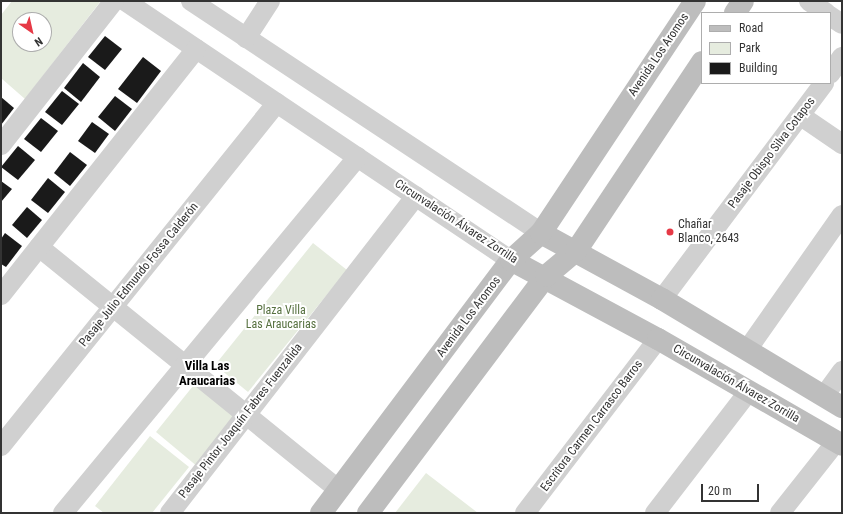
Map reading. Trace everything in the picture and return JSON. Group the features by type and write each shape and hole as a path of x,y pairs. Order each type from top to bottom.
{"main road":[{"name":"Avenida Los Aromos","path":"321,513 511,260 540,232 695,1"},
{"path":"736,12 743,1"},
{"path":"368,513 546,276 576,251 701,64"},
{"path":"540,232 662,299 833,401"},
{"name":"Circunvalación Álvarez Zorrilla","path":"511,260 546,276 749,391 839,444"}],"street":[{"path":"1,145 114,1"},
{"name":"Circunvalación Álvarez Zorrilla","path":"125,1 511,260"},
{"path":"191,1 540,232"},
{"path":"246,38 270,1"},
{"path":"809,1 825,12"},
{"path":"831,17 842,24"},
{"path":"1,295 196,49"},
{"path":"831,73 842,57"},
{"name":"Pasaje Obispo Silva Cotapos","path":"662,299 801,116 823,84"},
{"name":"Pasaje Julio Edmundo Fossa Calderón","path":"1,446 277,103"},
{"path":"801,116 842,144"},
{"path":"63,513 357,157"},
{"name":"Pasaje Pintor Joaquín Fabres Fuenzalida","path":"170,513 416,196"},
{"path":"747,350 842,214"},
{"path":"39,247 247,413 339,490"},
{"name":"Escritora Carmen Carrasco Barros","path":"525,513 658,339"},
{"path":"833,401 842,371"},
{"path":"655,513 749,391"},
{"path":"780,513 839,444"}],"green space":[{"path":"12,1 100,2 25,99 1,78 1,15"},
{"name":"Plaza Villa Las Araucarias","path":"313,243 347,270 248,392 215,365"},
{"path":"197,381 240,416 198,467 156,432"},
{"path":"150,436 189,467 152,513 104,513 95,506"},
{"path":"426,473 478,513 395,513"}],"building":[{"path":"105,36 122,49 105,70 88,57"},
{"path":"143,57 161,71 137,103 118,89"},
{"path":"83,63 100,77 81,102 64,88"},
{"path":"62,91 79,104 62,125 45,112"},
{"path":"115,96 132,109 115,131 98,117"},
{"path":"1,97 14,108 1,125"},
{"path":"41,118 58,131 41,152 24,139"},
{"path":"92,122 109,134 95,153 78,141"},
{"path":"18,146 35,160 18,180 1,167"},
{"path":"70,152 87,165 70,186 54,173"},
{"path":"48,178 65,192 48,213 31,200"},
{"path":"1,181 12,189 1,202"},
{"path":"27,207 42,220 27,238 12,225"},
{"path":"5,233 22,246 6,267 1,264 1,239"}],"place":[{"name":"Chañar Blanco, 2643","path":"670,232"}],"district":[{"name":"Villa Las Araucarias","path":"207,374"}]}
